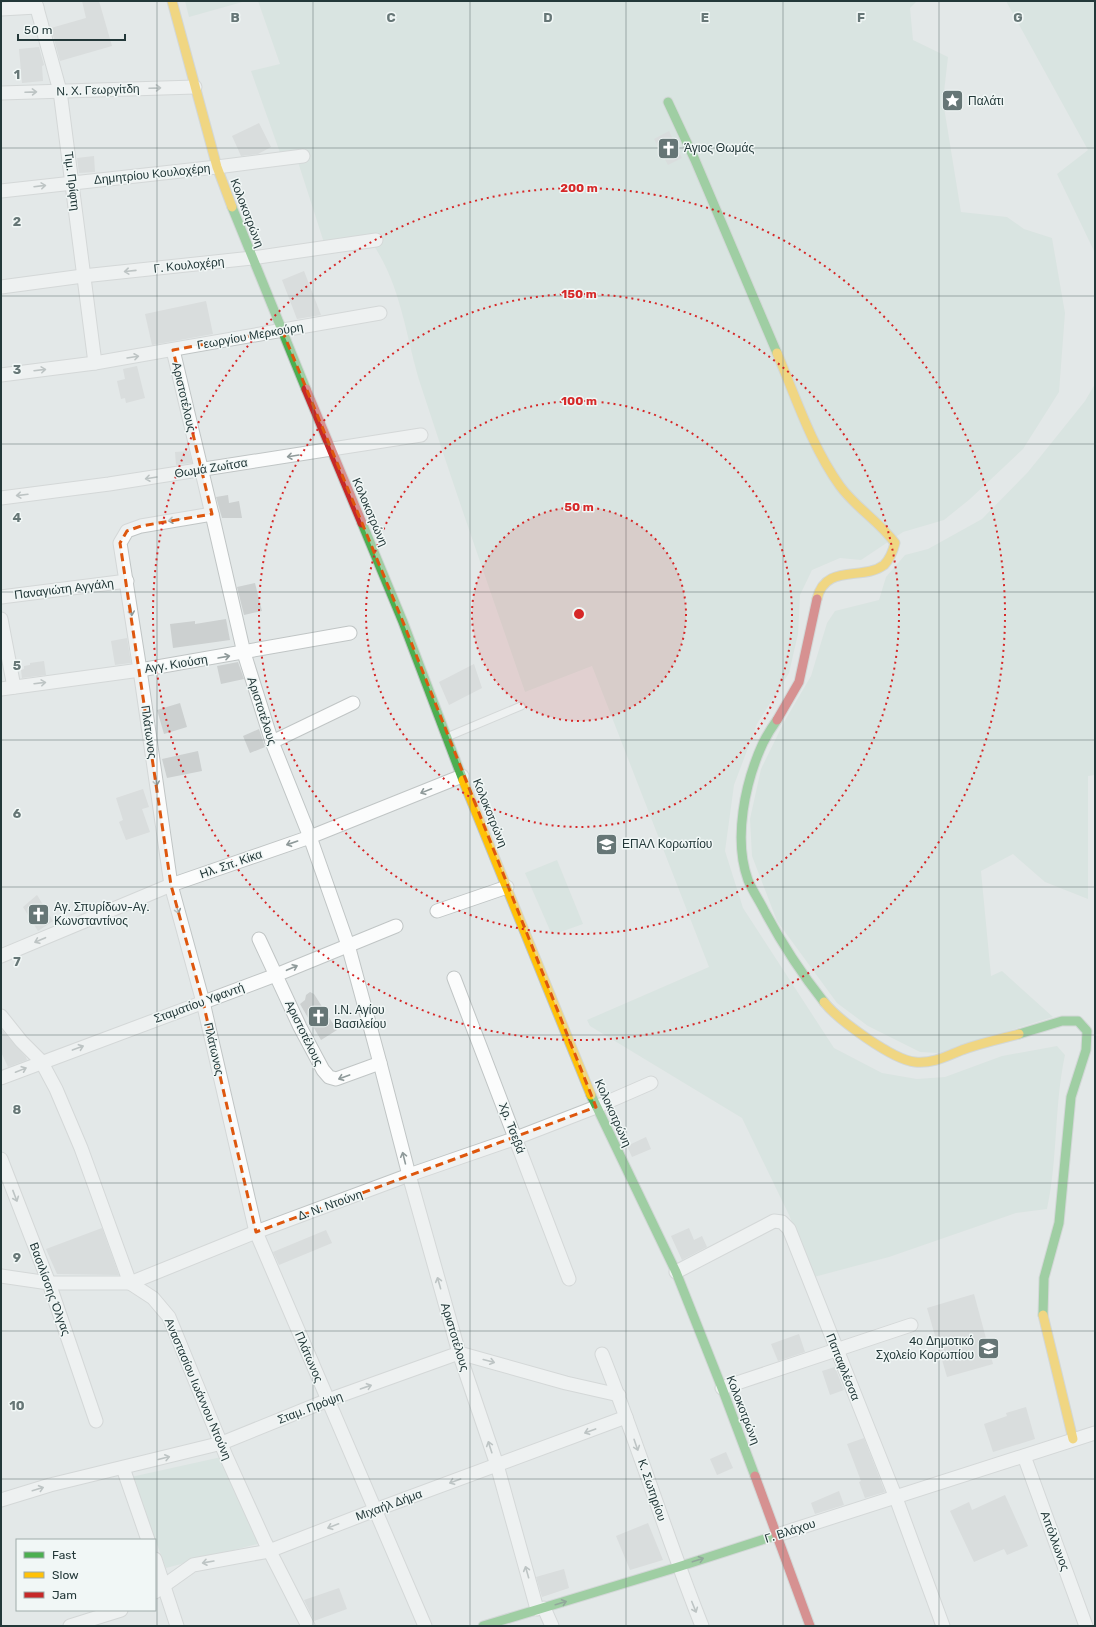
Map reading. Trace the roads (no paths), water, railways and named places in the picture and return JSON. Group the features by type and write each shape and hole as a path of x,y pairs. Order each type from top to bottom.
{"street":[{"name":"Κολοκοτρώνη","path":"172,1 217,167 252,258 403,622 462,776 596,1107 676,1272 722,1388 810,1626"},
{"path":"1,9 36,4"},
{"name":"Τιμ. Πρίφτη","path":"36,4 60,91 73,182 83,276 95,363"},
{"name":"Ν. Χ. Γεωργίτδη","path":"1,93 195,87"},
{"path":"668,102 701,175 813,438 836,482 852,501 889,534 895,543 892,556 884,565 876,570 834,576 824,585 818,594 799,682 763,742 749,781 744,810 741,848 748,880 777,934 802,974 827,1006 858,1033 898,1056 915,1062 942,1059 964,1050 1062,1021 1078,1021 1087,1031 1086,1050 1071,1097 1059,1223 1044,1278 1043,1313 1073,1439"},
{"name":"Δημητρίου Κουλοχέρη","path":"1,191 303,156"},
{"name":"Γ. Κουλοχέρη","path":"1,287 83,276 252,258 376,240"},
{"name":"Γεωργίου Μερκούρη","path":"1,375 95,363 380,312"},
{"name":"Αριστοτέλους","path":"173,350 244,653 272,742 310,836 348,945 409,1175 459,1353 497,1465 541,1608 552,1626"},
{"name":"Θωμά Ζωίτσα","path":"1,498 109,484 421,435"},
{"name":"Πλάτωνος","path":"212,514 141,526 127,531 120,543 127,581 171,885 203,1002 256,1232 425,1626"},
{"name":"Παναγιώτη Αγγάλη","path":"1,597 127,581"},
{"path":"1,618 7,688"},
{"name":"Αγγ. Κιούση","path":"7,688 140,670 244,653 350,633"},
{"path":"272,742 353,703"},
{"name":"Ηλ. Σπ. Κίκα","path":"1,956 171,885 310,836 462,776"},
{"path":"437,911 507,887"},
{"name":"Σταματίου Υφαντή","path":"1,1078 276,975 396,926"},
{"name":"Αριστοτέλους","path":"259,939 300,1027 323,1070 329,1078 336,1079 380,1063"},
{"name":"Χρ. Τσεβά","path":"454,978 569,1279"},
{"path":"1,1016 21,1041 41,1062 56,1089 81,1148 130,1283"},
{"name":"Δ. Ν. Ντούνη","path":"1,1276 49,1283 130,1283 256,1232 409,1175 516,1138 596,1107 651,1083"},
{"name":"Βασιλίσσης Όλγας","path":"1,1159 49,1283 96,1420"},
{"name":"Παπαφλέσσα","path":"676,1272 774,1221 782,1222 788,1229 896,1498 943,1626"},
{"name":"Αναστασίου Ιωάννου Ντούνη","path":"130,1283 153,1298 168,1317 269,1551 308,1626"},
{"path":"722,1388 911,1325"},
{"path":"459,1353 566,1383 619,1395"},
{"name":"Σταμ. Πρόψη","path":"1,1500 50,1485 222,1443 328,1400 459,1353"},
{"name":"Κ. Σωτηρίου","path":"602,1354 619,1395 678,1567 702,1626"},
{"name":"Μιχαήλ Δήμα","path":"160,1589 193,1565 269,1551 626,1417"},
{"name":"Γ. Βλάχου","path":"483,1626 678,1567 1095,1433"},
{"name":"Απόλλωνος","path":"1024,1456 1086,1626"},
{"path":"124,1468 148,1539"},
{"path":"156,1565 160,1589 177,1626"},
{"path":"70,1626 118,1611"}],"lane":[{"path":"447,737 521,706"}],"place":[{"name":"Παλάτι","path":"952,101"},
{"name":"Άγιος Θωμάς","path":"669,148"},
{"name":"ΕΠΑΛ Κορωπίου","path":"607,844"},
{"name":"Αγ. Σπυρίδων-Αγ. Κωνσταντίνος","path":"38,914"},
{"name":"Ι.Ν. Αγίου Βασιλείου","path":"318,1017"},
{"name":"4ο Δημοτικό Σχολείο Κορωπίου","path":"989,1348"}]}
